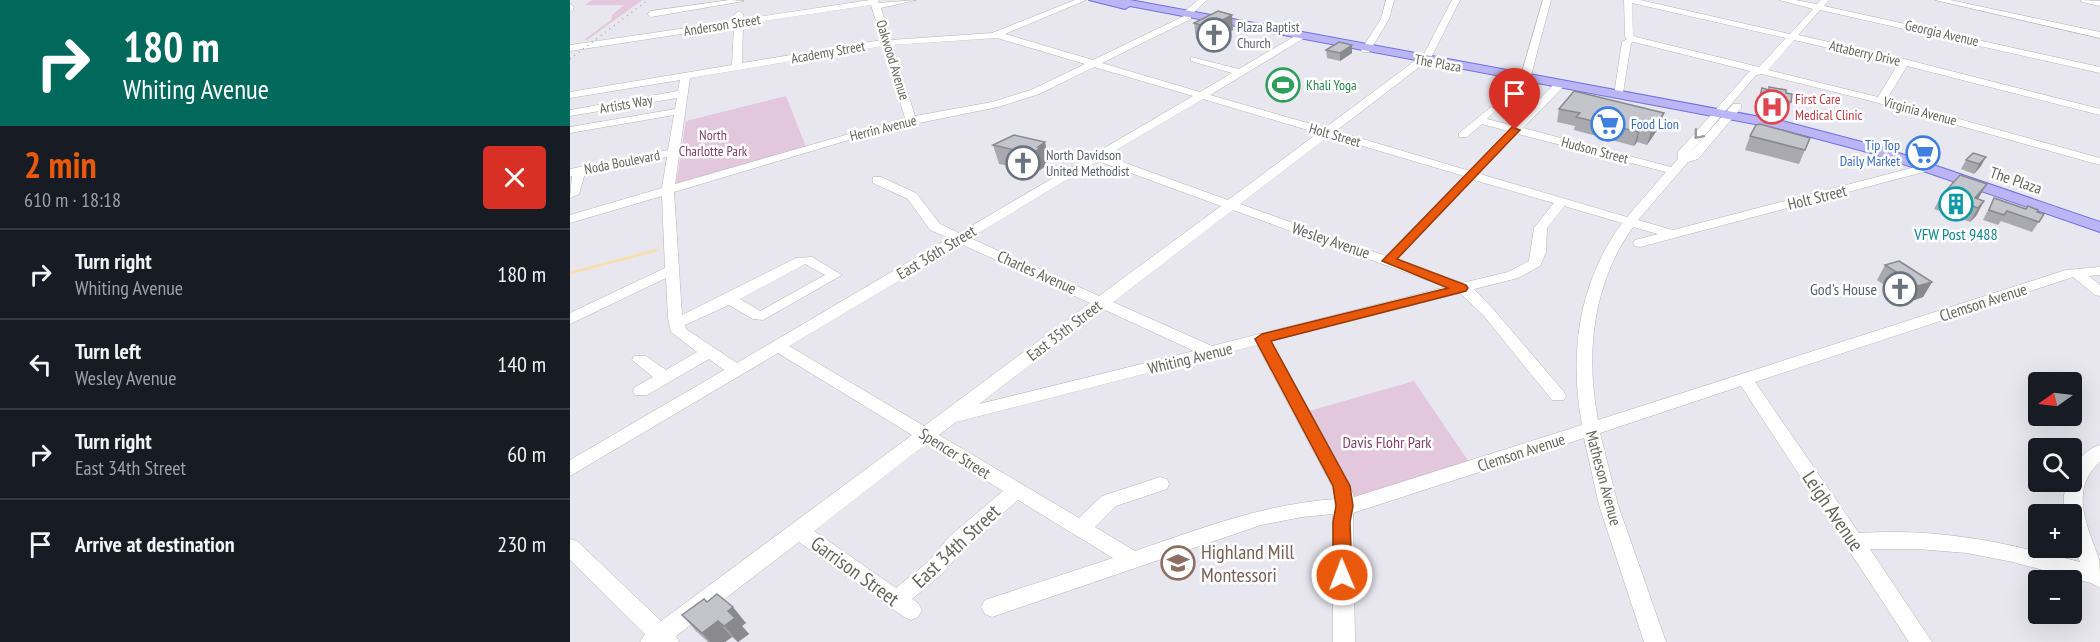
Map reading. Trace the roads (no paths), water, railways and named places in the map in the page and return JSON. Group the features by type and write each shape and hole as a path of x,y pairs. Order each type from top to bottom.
{"main road":[{"name":"The Plaza","path":"1094,0 1301,36 1818,133 2100,227"},
{"name":"The Plaza","path":"1114,0 1188,16"},
{"name":"The Plaza","path":"1560,84 1618,93 1722,115"}],"street":[{"path":"651,14 740,0 737,68"},
{"name":"Anderson Street","path":"570,48 739,18 912,0"},
{"name":"Academy Street","path":"570,95 887,43 997,35 1082,0"},
{"name":"Herrin Avenue","path":"570,219 911,120 1009,102 1035,92 1188,16 1203,0"},
{"path":"1367,49 1385,19 1390,0"},
{"name":"East 35th Street","path":"660,640 799,531 1424,59 1456,0"},
{"path":"1526,78 1546,0"},
{"path":"1618,93 1627,42 1633,39 1629,36 1628,0"},
{"name":"Attaberry Drive","path":"1628,0 1904,62 2100,112"},
{"name":"Georgia Avenue","path":"1783,0 1822,4 2100,70"},
{"path":"1939,0 2100,34"},
{"path":"2087,0 2100,4"},
{"name":"Oakwood Avenue","path":"875,3 911,120"},
{"path":"632,29 739,18 768,5 802,4"},
{"name":"Matheson Avenue","path":"1654,642 1597,464 1590,429 1584,366 1590,309 1602,268 1618,238 1684,159 1682,154 1722,115 1753,73 1761,71 1822,4"},
{"name":"Holt Street","path":"997,35 1672,234"},
{"name":"East 36th Street","path":"570,469 1301,36"},
{"name":"Virginia Avenue","path":"1633,39 1881,101 2100,162"},
{"path":"1194,59 1241,72"},
{"path":"1881,101 1904,62"},
{"path":"685,77 668,190 676,323 679,332 736,370"},
{"path":"1389,261 1560,84"},
{"name":"Artists Way","path":"570,113 681,94"},
{"path":"1463,135 1491,110"},
{"path":"570,130 679,111"},
{"name":"Hudson Street","path":"1479,120 1674,171"},
{"name":"Noda Boulevard","path":"575,172 674,152"},
{"name":"Wesley Avenue","path":"1097,158 1461,288 1474,296 1558,396"},
{"name":"Holt Street","path":"1640,243 1927,168"},
{"path":"570,194 573,194 575,172"},
{"name":"Charles Avenue","path":"877,180 912,196 935,227 1103,301 1211,352"},
{"name":"Whiting Avenue","path":"949,418 1513,275 1535,263 1539,252 1541,228 1562,201"},
{"path":"676,323 730,299 801,261 807,260 835,275 763,315 758,316 730,299"},
{"path":"570,320 672,270"},
{"name":"Clemson Avenue","path":"1000,604 1275,514 1302,509 1345,506 1388,495 2076,272 2100,271"},
{"path":"2076,272 2100,292"},
{"path":"1262,339 1341,486 1345,506 1341,522 1344,642"},
{"name":"Spencer Street","path":"777,346 1133,560"},
{"path":"641,391 709,352"},
{"path":"640,360 665,377"},
{"name":"Leigh Avenue","path":"1745,380 1921,642"},
{"path":"2099,577 2084,553 2077,533 2073,511 2073,490 2081,469 2100,452"},
{"path":"1080,529 1108,501 1160,484"},
{"name":"East 34th Street","path":"903,605 957,542 1016,490"},
{"name":"Garrison Street","path":"799,531 903,605"},
{"path":"1853,542 1909,539 1950,542 2001,550 2099,577"},
{"path":"570,547 660,640"}],"waterway":[{"path":"570,273 657,250"}],"railway":[{"path":"570,59 648,0"}],"place":[{"name":"Plaza Baptist Church","path":"1214,35"},
{"name":"Khali Yoga","path":"1283,85"},
{"name":"First Care Medical Clinic","path":"1772,107"},
{"name":"Food Lion","path":"1608,124"},
{"name":"Tip Top Daily Market","path":"1923,153"},
{"name":"North Davidson United Methodist","path":"1023,163"},
{"name":"VFW Post 9488","path":"1956,204"},
{"name":"God's House","path":"1900,289"},
{"name":"Highland Mill Montessori","path":"1178,563"}],"park label":[{"name":"North Charlotte Park","path":"713,144"},
{"name":"Davis Flohr Park","path":"1387,442"}]}
